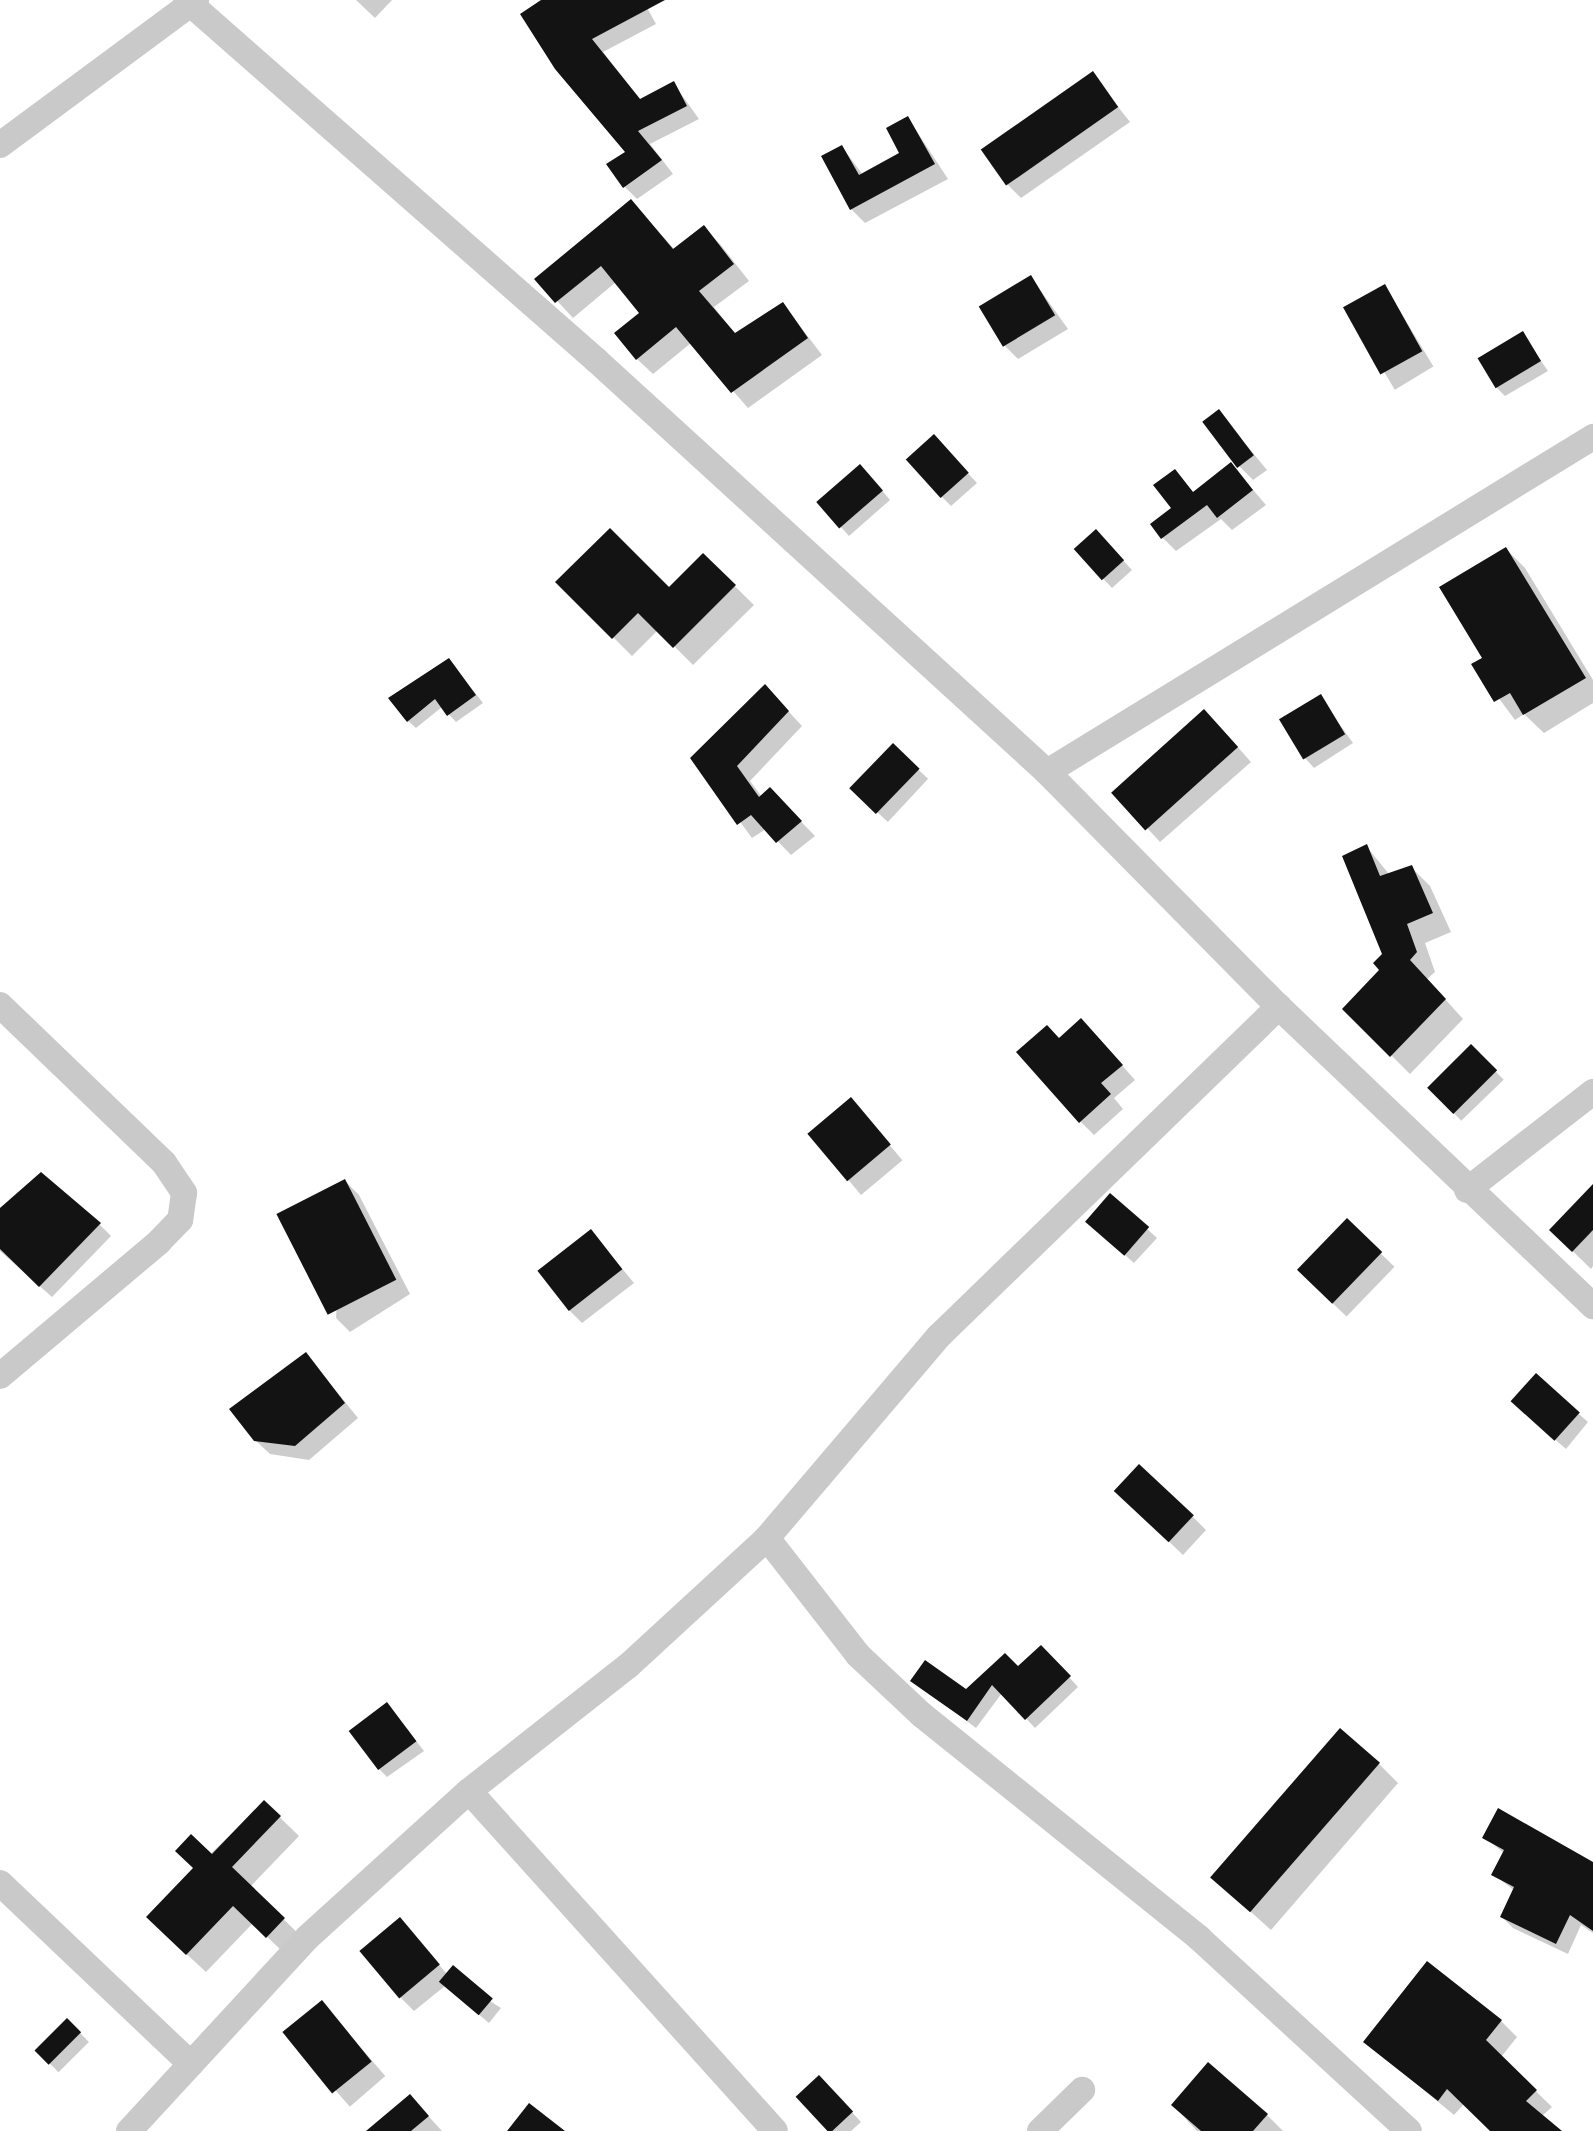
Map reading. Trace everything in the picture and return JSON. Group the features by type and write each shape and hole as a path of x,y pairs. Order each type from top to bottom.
{"street":[{"path":"0,145 190,1 596,360 1046,772 1279,1007 1467,1190 1593,1306"},
{"path":"1046,772 1593,437"},
{"path":"0,1005 164,1163 184,1193 180,1220 159,1242 0,1376"},
{"path":"129,2131 308,1937 469,1791 628,1666 766,1538 938,1337 1279,1007"},
{"path":"1467,1190 1593,1092"},
{"path":"766,1538 858,1655 922,1715 1199,1938 1409,2131"},
{"path":"469,1791 775,2131"},
{"path":"0,1884 191,2064"},
{"path":"1040,2131 1082,2090"}],"building":[{"path":"541,0 665,0 592,39 640,99 674,81 687,106 638,131 662,160 623,188 606,164 625,152 555,69 520,14"},
{"path":"1093,71 1118,107 1006,186 981,150"},
{"path":"908,116 935,164 850,210 821,156 842,145 859,175 899,153 886,128"},
{"path":"631,199 673,249 704,225 734,264 699,291 735,333 783,302 808,338 731,393 676,327 636,360 614,333 639,313 601,266 555,303 534,279"},
{"path":"1031,275 1055,315 1003,347 979,306"},
{"path":"1385,284 1422,351 1380,375 1343,307"},
{"path":"1523,331 1541,361 1496,388 1478,358"},
{"path":"1219,409 1254,455 1237,468 1202,422"},
{"path":"934,434 969,473 941,498 906,459"},
{"path":"1231,462 1253,490 1217,518 1207,505 1161,539 1150,524 1171,508 1153,485 1175,469 1193,492"},
{"path":"860,464 883,490 839,528 816,502"},
{"path":"610,528 669,587 703,553 736,585 673,648 638,613 612,639 555,582"},
{"path":"1096,529 1124,560 1102,580 1074,549"},
{"path":"1506,547 1586,678 1523,715 1510,693 1494,702 1471,664 1482,658 1439,587"},
{"path":"449,658 476,695 447,716 435,699 407,722 388,698"},
{"path":"765,684 789,711 737,766 759,797 770,787 802,821 776,843 751,815 737,825 690,758"},
{"path":"1321,694 1345,734 1303,760 1279,719"},
{"path":"1204,709 1238,747 1145,831 1111,793"},
{"path":"893,743 920,769 876,814 849,788"},
{"path":"1367,844 1380,876 1412,865 1433,913 1407,924 1417,952 1410,960 1446,999 1390,1057 1342,1009 1379,970 1373,963 1382,954 1342,856"},
{"path":"1081,1018 1123,1065 1101,1083 1111,1094 1079,1123 1016,1052 1047,1025 1059,1038"},
{"path":"1471,1044 1497,1070 1453,1114 1427,1088"},
{"path":"851,1097 891,1144 847,1181 807,1134"},
{"path":"41,1172 101,1223 39,1287 0,1249 0,1208"},
{"path":"345,1179 396,1280 328,1315 276,1214"},
{"path":"1593,1184 1593,1230 1572,1252 1549,1230"},
{"path":"1110,1193 1149,1227 1124,1256 1085,1222"},
{"path":"1347,1218 1382,1252 1332,1304 1297,1270"},
{"path":"591,1229 622,1269 569,1311 537,1271"},
{"path":"306,1352 345,1403 295,1446 254,1441 229,1409"},
{"path":"1536,1373 1580,1412 1554,1441 1511,1401"},
{"path":"1139,1464 1194,1515 1169,1542 1114,1491"},
{"path":"1041,1645 1071,1676 1025,1720 992,1685 967,1721 910,1681 925,1660 966,1689 1005,1653 1018,1666"},
{"path":"387,1702 416,1741 378,1770 349,1731"},
{"path":"1340,1728 1380,1763 1250,1912 1210,1877"},
{"path":"264,1800 281,1816 232,1867 285,1918 266,1938 233,1906 186,1955 146,1917 193,1868 175,1851 191,1834 212,1854"},
{"path":"1498,1808 1593,1862 1593,1931 1570,1915 1556,1944 1500,1917 1514,1887 1491,1875 1504,1850 1482,1838"},
{"path":"400,1917 440,1964 399,1999 359,1951"},
{"path":"1427,1961 1502,2020 1486,2040 1537,2090 1526,2101 1562,2131 1490,2131 1447,2089 1438,2101 1363,2042"},
{"path":"453,1965 493,1998 479,2015 439,1982"},
{"path":"322,2000 372,2061 332,2093 282,2032"},
{"path":"67,2018 81,2032 49,2065 34,2051"},
{"path":"1208,2062 1268,2114 1253,2131 1201,2131 1171,2105"},
{"path":"819,2075 853,2112 832,2131 827,2131 796,2097"},
{"path":"410,2094 429,2116 411,2131 366,2131"},
{"path":"529,2103 565,2131 507,2131"}]}
